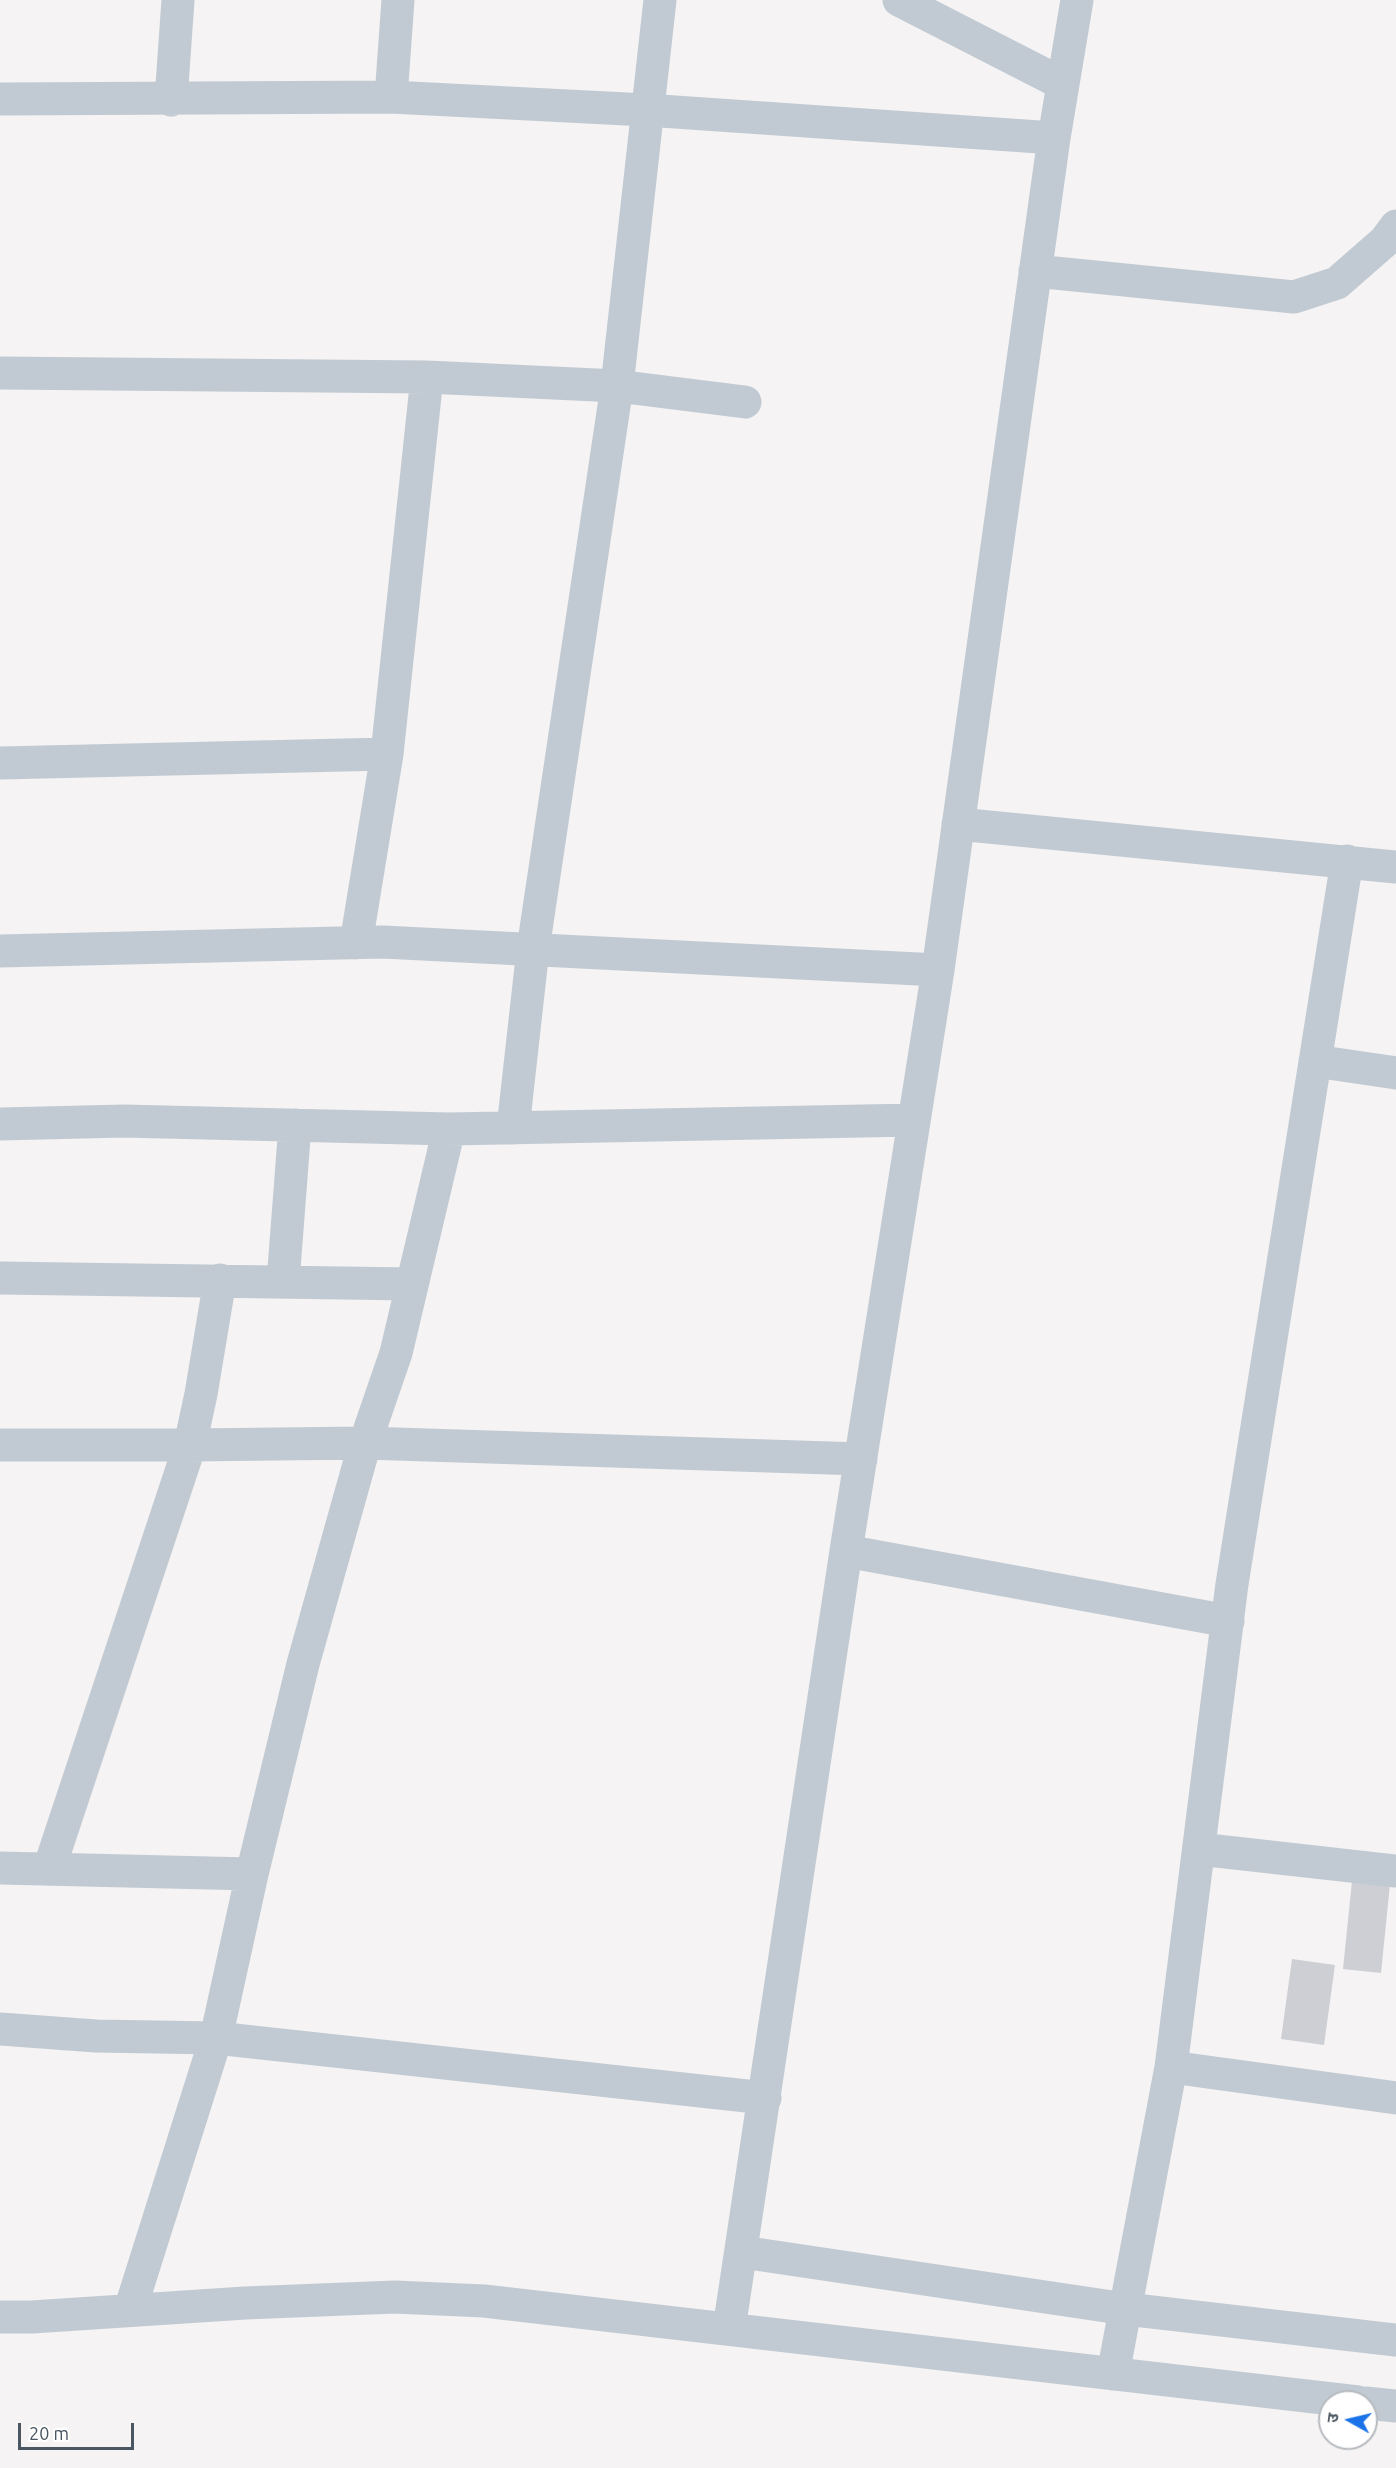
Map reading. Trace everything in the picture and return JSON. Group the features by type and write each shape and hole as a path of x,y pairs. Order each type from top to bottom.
{"street":[{"path":"171,100 178,0"},
{"path":"391,97 398,0"},
{"path":"513,1128 533,949 617,386 660,0"},
{"path":"899,0 1063,84"},
{"path":"731,2320 846,1551 938,969 1054,138 1077,0"},
{"path":"0,99 171,100 391,97 646,110 1054,138"},
{"path":"1035,271 1294,297 1337,283 1385,241 1396,226"},
{"path":"0,373 427,377 617,386 745,402"},
{"path":"356,943 387,754 427,377"},
{"path":"0,763 387,754"},
{"path":"958,824 1396,867"},
{"path":"1119,2342 1171,2067 1228,1621 1347,861"},
{"path":"0,951 356,943 533,949 938,969"},
{"path":"1315,1061 1396,1073"},
{"path":"0,1124 124,1121 449,1129 914,1120"},
{"path":"283,1282 296,1125"},
{"path":"133,2301 216,2038 252,1874 303,1664 366,1443 396,1353 449,1129"},
{"path":"0,1278 412,1284"},
{"path":"48,1869 190,1445 220,1280"},
{"path":"0,1445 366,1443 861,1459"},
{"path":"846,1551 1228,1621"},
{"path":"1199,1849 1396,1871"},
{"path":"0,1868 252,1874"},
{"path":"0,2029 96,2036 216,2038 765,2098"},
{"path":"1171,2067 1396,2098"},
{"path":"741,2262 1119,2342 1318,2392"},
{"path":"0,2317 32,2318 133,2301 245,2302 395,2297 484,2301 731,2320 1119,2342 1396,2340"},
{"path":"1378,2404 1396,2406"}],"building":[{"path":"1352,1881 1390,1884 1381,1973 1343,1969"},
{"path":"1292,1959 1335,1965 1324,2045 1281,2039"}]}
